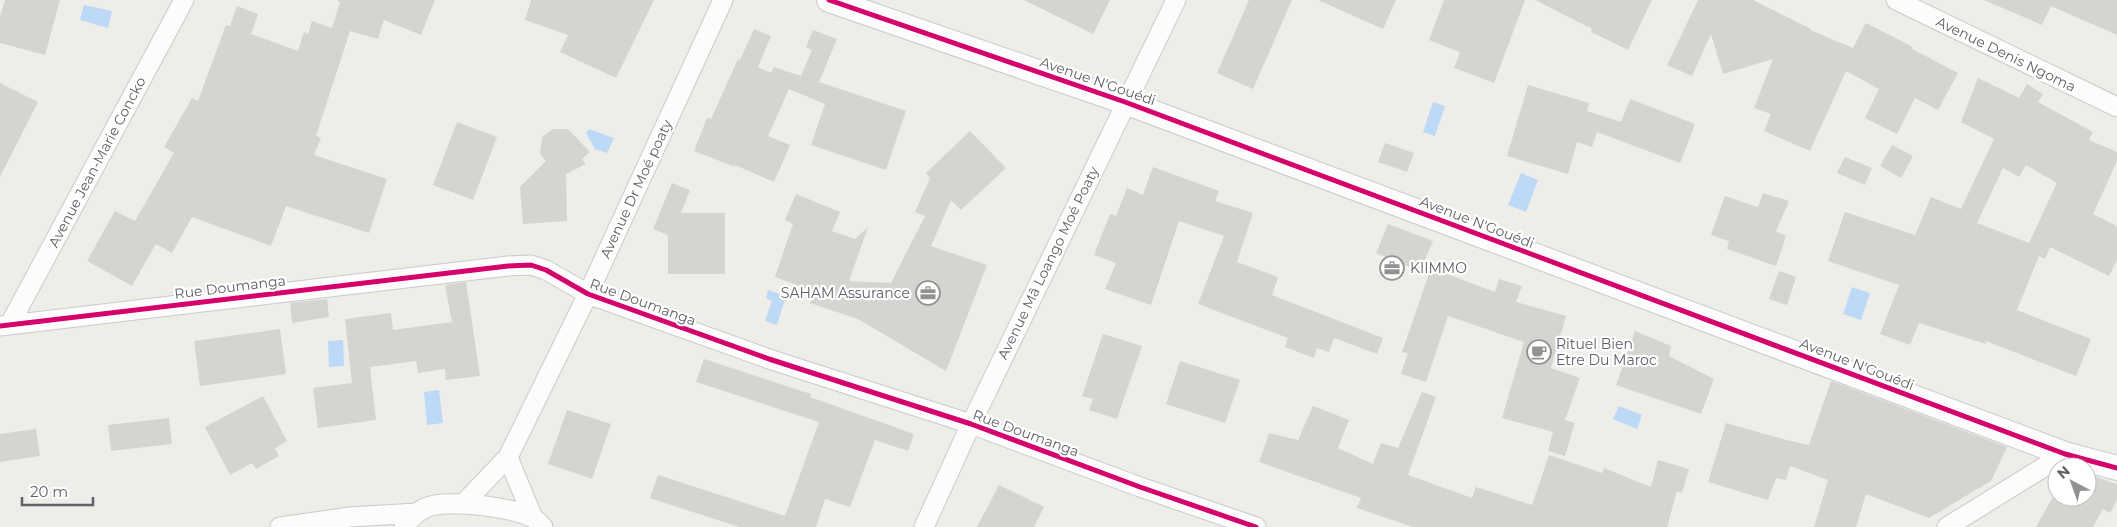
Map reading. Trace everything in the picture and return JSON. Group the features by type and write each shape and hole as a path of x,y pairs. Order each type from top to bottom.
{"street":[{"name":"Avenue Jean-Marie Concko","path":"5,325 184,0"},
{"name":"Avenue Dr Moé poaty","path":"463,504 508,457 588,294 723,0"},
{"name":"Avenue N'Gouédi","path":"829,0 1126,102 2065,454 2117,468"},
{"name":"Avenue Mâ Loango Moé Poaty","path":"924,527 971,424 1176,0"},
{"name":"Avenue Denis Ngoma","path":"1896,0 2117,107"},
{"name":"Rue Doumanga","path":"5,325 508,266 531,265 546,270 588,294 769,359 971,424 1140,487 1256,527"},
{"path":"1947,527 2065,454"},
{"path":"508,457 538,523"},
{"path":"280,527 356,522 417,512 434,505 463,504 517,512 538,523"},
{"path":"404,527 417,512"}],"water":[{"path":"84,5 112,11 108,28 80,20"},
{"path":"1433,102 1445,106 1435,136 1423,132"},
{"path":"589,129 614,138 607,153 595,149 586,133"},
{"path":"1521,173 1538,180 1526,212 1508,205"},
{"path":"1852,287 1870,293 1861,320 1843,314"},
{"path":"768,290 786,296 777,325 765,321 772,301 766,298"},
{"path":"343,340 344,366 329,367 328,341"},
{"path":"439,390 443,423 427,425 424,392"},
{"path":"1619,406 1642,415 1637,429 1613,419"}],"building":[{"path":"5,0 60,0 45,55 0,43 0,17"},
{"path":"337,0 435,0 421,35 384,20 378,39 350,31 316,136 321,138 314,155 387,179 369,233 286,206 271,246 192,217 172,253 156,244 132,286 87,261 115,211 135,221 174,153 164,147 192,98 198,101 226,25 230,26 237,6 258,14 251,34 298,51 304,32 308,34 312,21 332,28 340,2"},
{"path":"531,0 654,0 616,78 560,52 568,35 525,20"},
{"path":"1024,0 1110,0 1093,34"},
{"path":"1249,0 1292,0 1253,89 1217,73"},
{"path":"1318,0 1396,0 1383,29"},
{"path":"1444,0 1525,0 1494,83 1454,68 1460,52 1429,40"},
{"path":"1535,0 1652,0 1628,50 1591,32 1592,29"},
{"path":"1698,0 1753,0 1810,30 1853,48 1866,23 1958,73 1938,110 1915,98 1897,134 1865,118 1879,89 1846,71 1810,151 1764,131 1771,114 1754,108 1773,59 1723,74 1711,34 1692,76 1667,65"},
{"path":"1984,0 2117,0 2117,35 2051,6 2042,25"},
{"path":"754,29 771,36 758,67 771,73 774,67 801,76 812,50 806,47 813,30 837,39 819,82 906,111 886,170 811,145 825,104 789,89 768,136 790,145 774,182 735,165 735,167 694,151 707,118 711,119 738,59 740,60"},
{"path":"1978,78 2019,98 2027,84 2043,94 2038,102 2093,132 2089,140 2117,152 2117,161 2093,214 2117,226 2117,260 2109,276 2050,247 2045,259 2039,256 2017,310 2091,339 2076,376 1986,341 1986,344 1919,323 1910,345 1880,334 1899,285 1828,261 1845,212 1915,235 1931,197 1961,209 1994,139 1961,122","holes":["2026,165 2057,183 2029,243 1977,223 2003,168 2019,177"]},
{"path":"0,83 38,102 0,177"},
{"path":"1528,85 1589,103 1587,111 1621,122 1630,99 1695,124 1680,163 1597,132 1592,147 1577,142 1568,174 1507,156"},
{"path":"457,122 497,137 473,200 433,185"},
{"path":"553,129 568,129 590,152 582,159 586,164 566,174 567,221 523,224 520,187 546,161 540,154 542,137"},
{"path":"970,131 1006,168 961,210 951,200 931,246 987,265 946,371 858,319 810,303 814,291 775,277 793,224 785,220 796,194 840,212 832,231 855,239 868,227 849,281 891,283 925,216 915,212 930,178 926,173"},
{"path":"1385,143 1414,153 1407,172 1378,162"},
{"path":"1892,145 1913,156 1901,178 1880,166"},
{"path":"1845,157 1872,168 1865,185 1837,173"},
{"path":"1153,167 1219,191 1215,201 1253,213 1237,262 1278,277 1272,295 1383,338 1377,354 1334,338 1329,352 1317,348 1314,358 1285,347 1288,338 1198,304 1224,236 1179,221 1151,305 1105,289 1116,263 1094,255 1110,214 1116,216 1127,188 1143,195"},
{"path":"672,183 690,190 681,213 725,213 725,274 668,274 668,235 653,229"},
{"path":"1763,193 1789,201 1776,231 1786,236 1776,266 1727,249 1729,241 1711,235 1725,196 1758,207"},
{"path":"1388,224 1433,241 1420,271 1376,253"},
{"path":"1431,268 1495,292 1499,279 1522,286 1516,302 1566,316 1551,368 1580,378 1565,420 1575,423 1565,456 1548,451 1553,432 1502,418 1524,342 1448,316 1426,382 1401,374 1408,353 1402,352"},
{"path":"1779,271 1796,277 1787,305 1769,299"},
{"path":"466,282 480,376 446,380 445,369 418,373 416,361 370,367 376,420 318,428 313,388 352,383 345,319 391,313 393,330 452,322 445,285"},
{"path":"327,299 329,317 292,323 290,303"},
{"path":"280,329 286,374 200,386 194,341"},
{"path":"1635,331 1671,346 1669,356 1714,379 1701,414 1616,385"},
{"path":"1103,334 1142,346 1117,419 1089,410 1093,399 1082,396"},
{"path":"704,359 811,394 810,397 914,434 908,451 875,440 850,507 825,499 816,527 739,527 650,498 658,475 785,516 819,422 696,382"},
{"path":"1180,361 1240,380 1225,423 1166,404"},
{"path":"1831,381 2007,447 1991,481 1929,518 1866,494 1856,527 1814,527 1828,480 1790,466 1786,480 1776,478 1768,500 1708,482 1726,423 1809,445"},
{"path":"1422,392 1436,397 1408,475 1472,498 1476,487 1532,505 1549,455 1602,473 1604,468 1651,487 1658,460 1689,469 1682,493 1677,491 1667,527 1413,527 1357,508 1361,498 1259,462 1269,433 1298,440 1313,406 1349,420 1338,448 1373,464 1381,443 1398,448"},
{"path":"263,396 287,441 275,448 279,456 256,469 252,463 230,475 205,427"},
{"path":"567,410 611,424 592,479 548,464"},
{"path":"169,418 172,444 111,451 108,425"},
{"path":"36,429 40,456 0,462 0,434"},
{"path":"2097,477 2117,484 2117,500 2110,513 2103,509 2093,527 2036,527 2047,507 2097,507"},
{"path":"999,485 1044,507 1034,527 977,527"}],"cycle path":[{"path":"829,0 1125,102 2065,454 2117,468"},
{"path":"0,326 508,266 531,265 546,270 588,294 769,359 971,424 1140,487 1256,527"}],"place":[{"name":"KIIMMO","path":"1392,268"},
{"name":"SAHAM Assurance","path":"928,293"},
{"name":"Rituel Bien Etre Du Maroc","path":"1539,352"}]}
